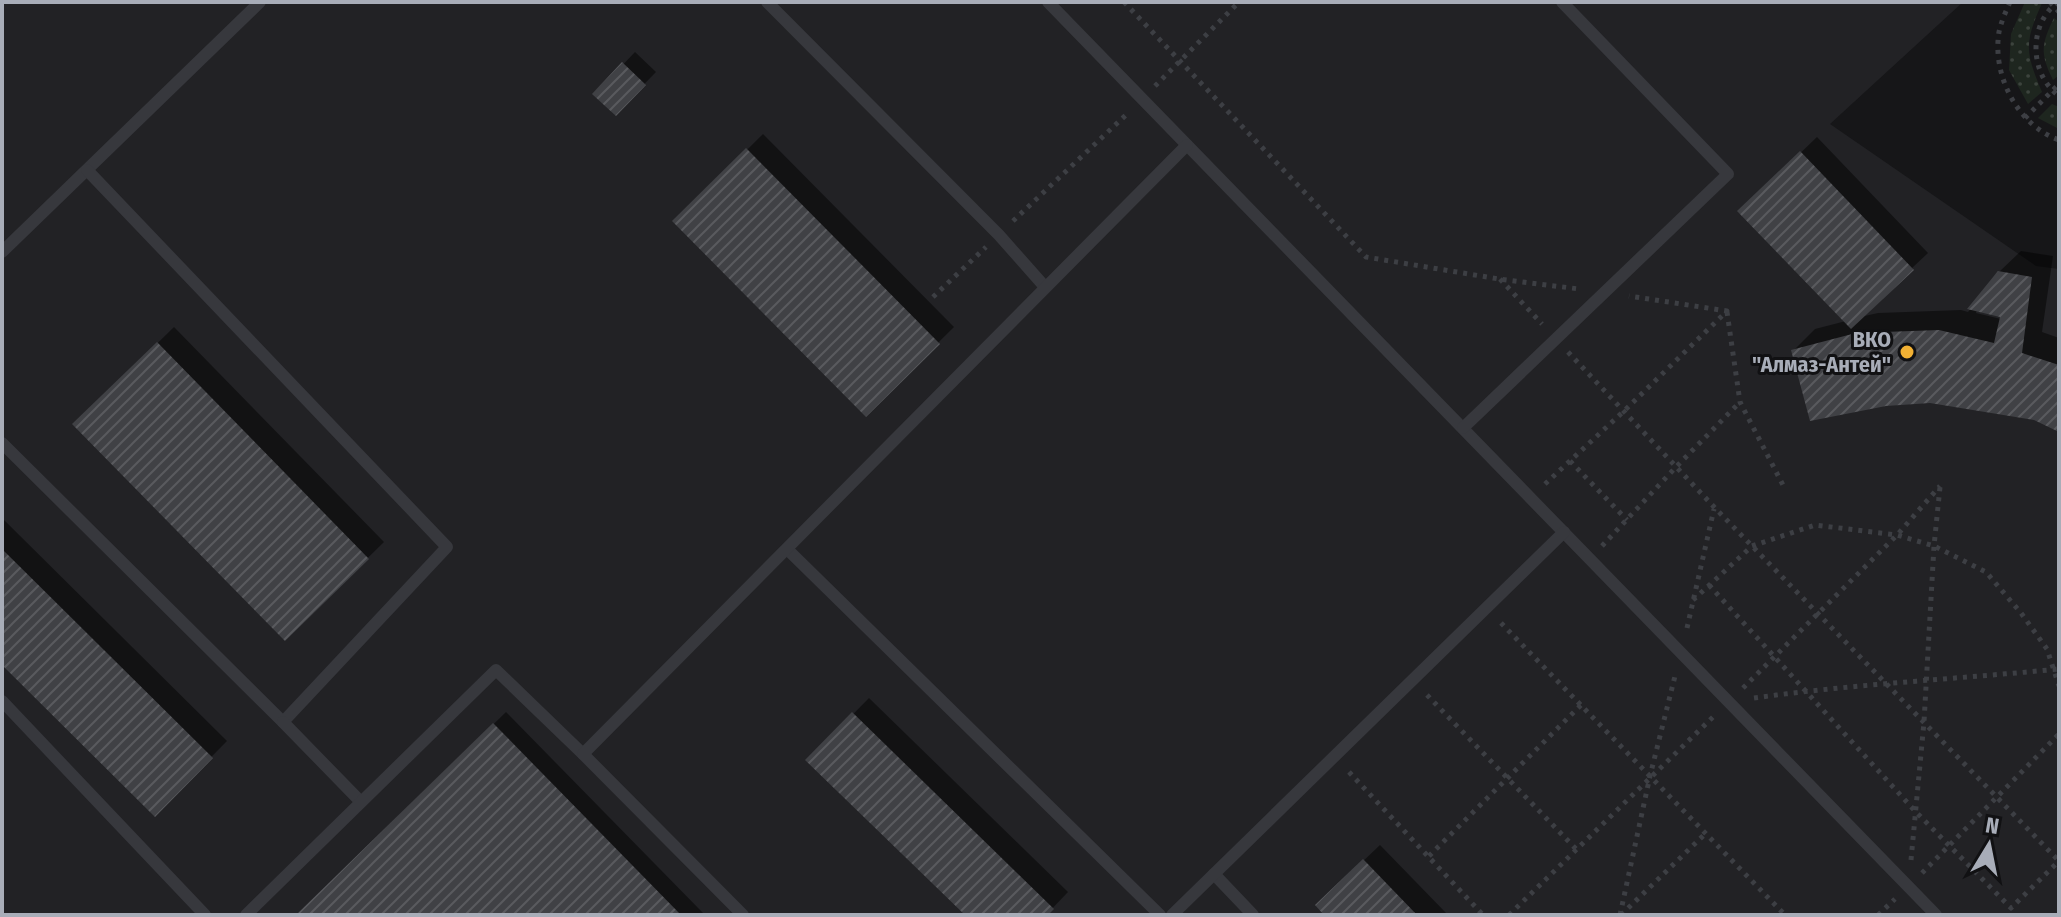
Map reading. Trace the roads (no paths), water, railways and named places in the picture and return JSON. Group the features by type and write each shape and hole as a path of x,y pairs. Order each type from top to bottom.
{"lane":[{"path":"2,252 260,2"},
{"path":"767,2 999,235 1045,287"},
{"path":"1048,2 1936,915"},
{"path":"1463,428 1728,174 1562,2"},
{"path":"583,754 1187,145"},
{"path":"87,170 447,547 283,722"},
{"path":"2,443 361,802"},
{"path":"1172,915 1564,532"},
{"path":"787,549 1160,915"},
{"path":"246,915 496,670 743,915"},
{"path":"2,701 205,915"},
{"path":"1214,874 1253,915"}],"place":[{"name":"ВКО \"Алмаз-Антей\"","path":"1907,352"}]}
